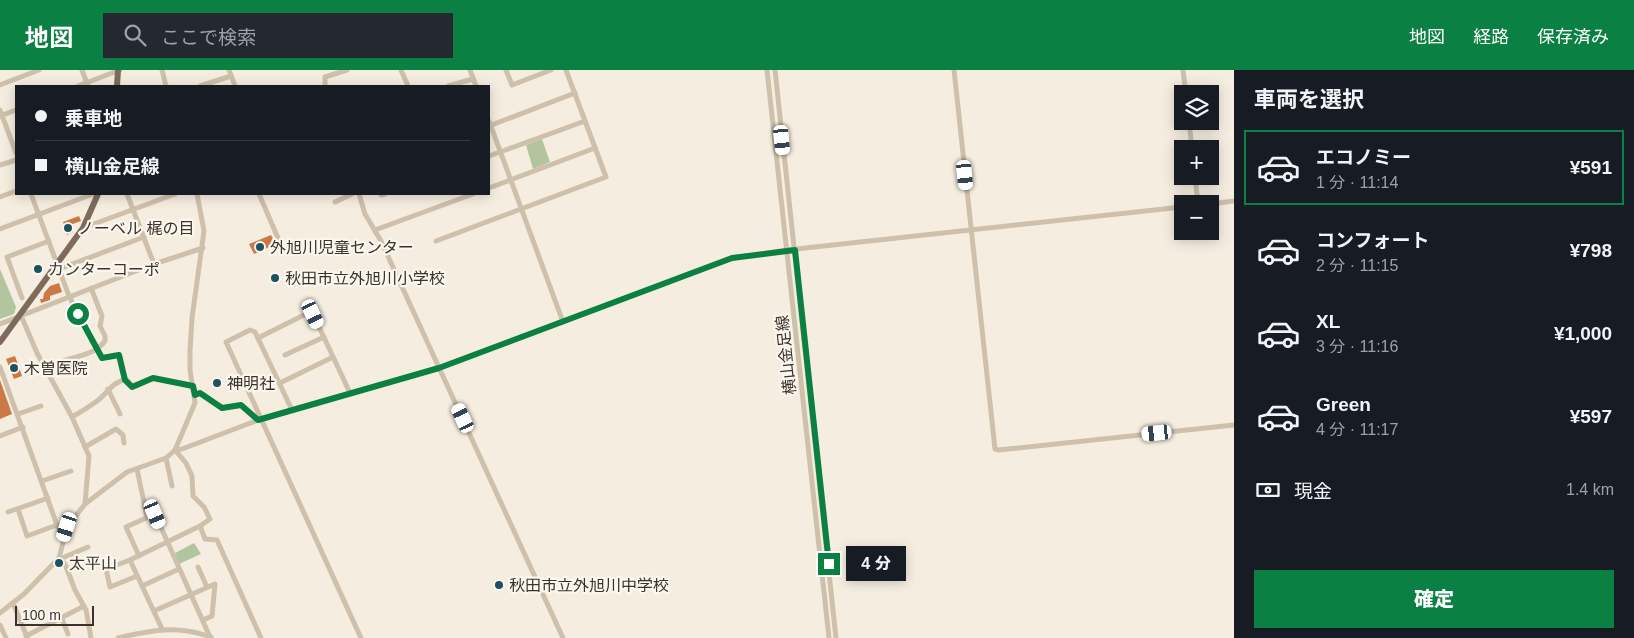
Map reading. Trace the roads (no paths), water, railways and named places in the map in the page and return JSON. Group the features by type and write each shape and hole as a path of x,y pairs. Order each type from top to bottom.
{"main road":[{"path":"117,85 119,70"},
{"path":"0,342 58,266 83,228 98,195"}],"street":[{"path":"82,70 87,85 119,70"},
{"path":"162,70 166,85"},
{"path":"323,85 325,77 347,70"},
{"path":"401,70 408,85"},
{"path":"470,70 476,85"},
{"path":"506,70 512,84 551,70"},
{"path":"436,242 606,177 566,70"},
{"name":"横山金足線","path":"768,70 829,638"},
{"name":"横山金足線","path":"775,70 836,638"},
{"path":"954,70 995,448 999,450 1234,424"},
{"path":"1183,70 1185,85"},
{"path":"0,85 35,71"},
{"path":"202,85 230,73 235,85"},
{"path":"452,85 473,79"},
{"path":"490,124 575,93"},
{"path":"0,110 15,151"},
{"path":"1,116 15,110"},
{"path":"490,156 585,121"},
{"path":"490,126 563,322"},
{"path":"490,188 595,148"},
{"path":"0,165 15,160"},
{"path":"0,197 15,192"},
{"path":"31,195 69,296 102,358 119,355 125,380 132,387 153,378 193,386"},
{"path":"0,229 90,195"},
{"path":"128,195 154,264"},
{"path":"83,228 172,195"},
{"path":"60,558 64,537 71,520 84,504 119,477 166,458 175,450 194,408 195,395 190,370 192,318 204,231 197,195"},
{"path":"259,195 281,244"},
{"path":"334,202 350,195"},
{"path":"359,195 365,214 375,230 563,638"},
{"path":"375,230 470,195"},
{"path":"1219,203 1234,201"},
{"path":"175,450 260,419 439,368 732,258 787,250 1174,208"},
{"path":"58,266 144,237"},
{"path":"22,298 7,257 49,241"},
{"path":"0,324 154,264 203,248"},
{"path":"48,370 58,364 97,350 105,341 105,336 100,326 102,316 90,288"},
{"path":"258,338 308,313 313,314 350,393"},
{"path":"20,316 24,320 37,353 72,417 89,456 84,504"},
{"path":"292,410 255,332 250,330 226,342 361,638"},
{"path":"285,355 324,337"},
{"path":"280,383 333,357"},
{"path":"0,367 57,525 64,537"},
{"path":"72,417 100,399 108,389 121,380 125,380"},
{"path":"108,389 120,414"},
{"path":"195,395 200,393 222,408 241,405 260,419"},
{"path":"18,414 41,406"},
{"path":"0,436 23,427"},
{"path":"85,447 116,429 123,435 124,444"},
{"path":"137,576 110,587 106,569 167,543 210,519 204,507 193,496 192,476 186,463 175,450"},
{"path":"166,458 172,486"},
{"path":"137,469 148,517"},
{"path":"42,481 70,471"},
{"path":"8,512 48,498"},
{"path":"18,509 27,536 57,525"},
{"path":"139,556 126,527 155,514 190,594 212,638"},
{"path":"200,526 205,539 217,540 262,638"},
{"path":"0,613 34,584 60,558 88,547"},
{"path":"60,558 65,564 75,590 84,606 91,638"},
{"path":"130,560 162,629"},
{"path":"198,567 207,587"},
{"path":"142,586 179,569"},
{"path":"154,611 215,584 212,616 203,620"},
{"path":"13,603 27,637 62,620 84,606"},
{"path":"62,620 68,634"},
{"path":"0,625 6,638"},
{"path":"118,638 162,629 194,631 212,638"}],"place":[{"name":"ノーベル 梶の目","path":"68,228"},
{"name":"外旭川児童センター","path":"260,247"},
{"name":"カンターコーポ","path":"38,269"},
{"name":"秋田市立外旭川小学校","path":"275,278"},
{"name":"木曽医院","path":"14,368"},
{"name":"神明社","path":"217,383"},
{"name":"太平山","path":"59,563"},
{"name":"秋田市立外旭川中学校","path":"499,585"}]}
